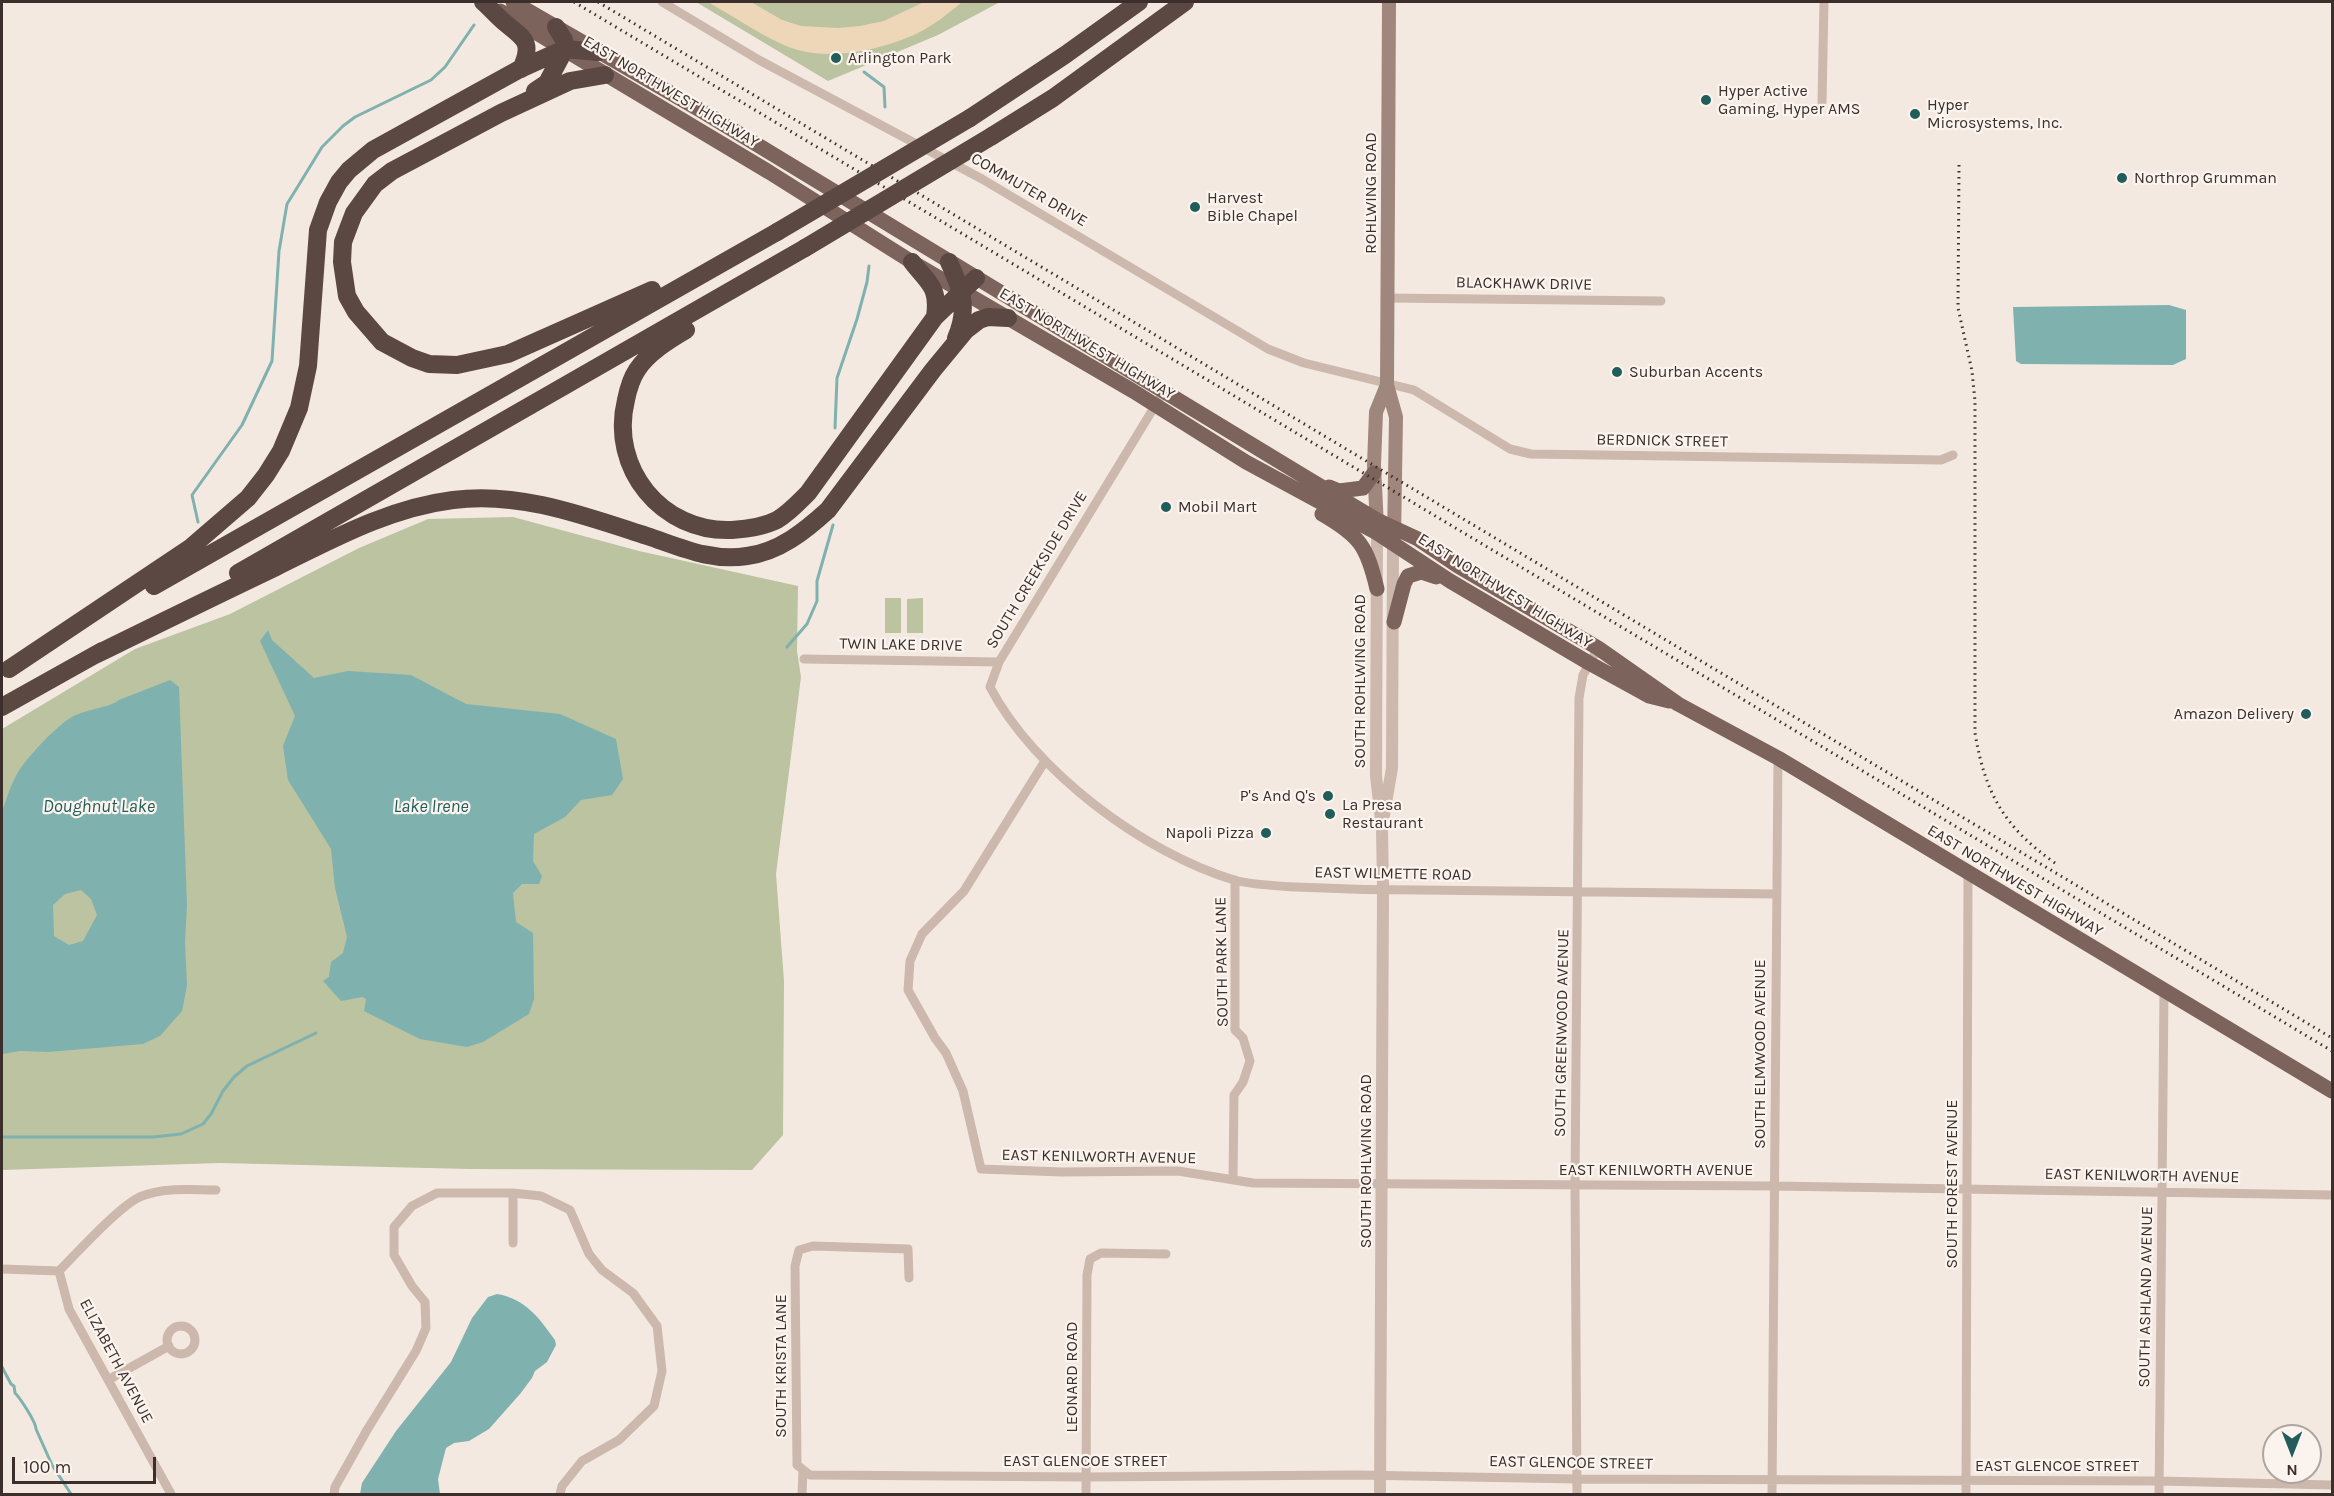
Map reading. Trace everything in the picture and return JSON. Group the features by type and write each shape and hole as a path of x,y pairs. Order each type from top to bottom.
{"highway":[{"path":"483,2 505,23 519,32 525,40 525,59 521,69"},
{"path":"5,671 777,232 970,118 1065,55 1138,2"},
{"path":"2,707 805,248 1053,98 1185,2"},
{"path":"501,113 547,83 564,49 564,40 556,27"},
{"path":"5,671 190,548 248,498 266,475 281,452 299,408 308,366 318,230 323,214 339,182 349,170 373,150 521,69 564,49 598,52"},
{"path":"605,75 570,81 501,113 392,171 375,184 350,220 343,242 342,262 347,296 368,328 382,342 396,351 429,364 457,365 508,354 744,249"},
{"path":"912,262 932,285 937,299 935,317"},
{"path":"949,262 969,284"},
{"path":"778,263 736,300 668,341 637,370 630,384 621,425 630,463 637,479 649,495 667,511 689,524 715,530 740,529 759,526 789,512 828,467 935,317 969,284"},
{"path":"953,345 963,316 969,284"},
{"path":"93,656 358,526 427,503 485,497 512,499 597,520 706,556 726,558 749,556 773,550 809,527 828,510 953,345 979,320 988,317 1008,318"}],"main road":[{"name":"EAST NORTHWEST HIGHWAY","path":"483,2 769,172 912,262 969,284 1164,391 1310,480 1377,527"},
{"name":"EAST NORTHWEST HIGHWAY","path":"513,2 700,110 949,262"},
{"name":"ROHLWING ROAD","path":"1389,2 1387,385 1396,417 1394,536"},
{"name":"EAST NORTHWEST HIGHWAY","path":"969,284 1008,318 1246,462 1394,536 1450,581 1649,696 1678,704"},
{"name":"ROHLWING ROAD","path":"1377,527 1374,473 1376,412 1387,385"},
{"path":"1246,462 1256,474 1352,533 1371,561 1377,589"},
{"path":"1310,480 1339,491 1349,491 1363,488 1374,473"},
{"name":"EAST NORTHWEST HIGHWAY","path":"1394,536 1418,539 1458,566 1598,648 1678,704 1778,758 2332,1091"},
{"path":"1394,622 1408,576 1421,572 1450,581"}],"street":[{"name":"COMMUTER DRIVE","path":"662,2 759,60 981,179 1268,349 1304,363 1387,385"},
{"path":"1822,102 1824,2"},
{"name":"BLACKHAWK DRIVE","path":"1387,298 1661,301"},
{"name":"BERDNICK STREET","path":"1387,385 1414,390 1510,449 1531,454 1941,460 1953,455"},
{"name":"SOUTH CREEKSIDE DRIVE","path":"1046,761 1001,710 990,687 999,662 1164,391"},
{"name":"SOUTH ROHLWING ROAD","path":"1377,527 1376,776 1382,828 1383,890 1380,1494"},
{"name":"SOUTH ROHLWING ROAD","path":"1382,828 1392,768 1394,536"},
{"name":"SOUTH GREENWOOD AVENUE","path":"1577,1494 1575,1185 1579,698 1583,675 1598,648"},
{"name":"TWIN LAKE DRIVE","path":"804,659 999,662"},
{"name":"SOUTH ELMWOOD AVENUE","path":"1772,1494 1778,758"},
{"name":"EAST WILMETTE ROAD","path":"1046,761 1092,803 1119,823 1193,865 1235,880 1275,886 1383,890 1777,894"},
{"name":"EAST KENILWORTH AVENUE","path":"1046,761 964,891 922,934 910,961 908,990 946,1053 963,1091 981,1169 1062,1172 1178,1171 1253,1183 1966,1188 2332,1195"},
{"name":"SOUTH FOREST AVENUE","path":"1966,1494 1968,873"},
{"name":"SOUTH PARK LANE","path":"1233,1180 1234,1095 1243,1082 1250,1061 1243,1038 1235,1030 1235,880"},
{"name":"SOUTH ASHLAND AVENUE","path":"2159,1494 2164,992"},
{"path":"2,1269 59,1271 140,1196 169,1189 216,1190"},
{"path":"334,1494 335,1487 416,1350 426,1328 425,1302 412,1286 394,1255 394,1227 412,1206 437,1193 513,1193 541,1196 570,1210 589,1254 602,1270 633,1293 657,1326 662,1371 654,1406 619,1440 582,1461 562,1486 560,1494"},
{"path":"513,1193 513,1244"},
{"name":"SOUTH KRISTA LANE","path":"806,1473 797,1465 795,1266 799,1250 813,1246 908,1249 909,1278"},
{"name":"LEONARD ROAD","path":"1086,1494 1087,1275 1090,1259 1101,1253 1166,1254"},
{"name":"ELIZABETH AVENUE","path":"59,1271 69,1309 171,1494"},
{"path":"108,1380 169,1346"},
{"path":"802,1494 806,1473"},
{"name":"EAST GLENCOE STREET","path":"806,1473 1086,1477 1380,1475 1577,1479 2159,1481 2332,1485"}],"green space":[{"name":"Arlington Park","path":"696,2 1000,2 938,35 828,81"},
{"path":"513,517 639,551 798,586 797,651 801,677 776,874 784,981 783,1135 752,1170 469,1169 220,1163 2,1170 2,729 135,649 230,614 359,548 428,519"},
{"path":"885,598 901,598 901,633 885,633"},
{"path":"923,598 923,633 907,633 907,599"}],"sand":[{"path":"708,2 751,2 782,20 801,26 838,28 884,21 924,2 962,2 947,15 918,33 887,45 834,54 799,50 784,45"}],"water":[{"path":"2169,305 2186,310 2186,359 2173,365 2021,364 2016,361 2013,307"},
{"name":"Lake Irene","path":"268,630 272,640 314,678 348,671 411,675 466,704 560,714 616,739 623,779 612,795 581,800 565,817 534,834 533,861 542,876 539,884 522,884 513,893 516,922 533,933 534,999 529,1014 483,1042 467,1047 420,1039 364,1011 366,999 362,997 341,1001 323,981 329,977 331,962 343,953 347,937 335,888 331,849 288,780 283,746 295,716 260,641"},
{"name":"Doughnut Lake","path":"170,680 179,687 187,905 185,942 187,986 182,1011 160,1036 143,1044 2,1054 2,812 19,771 49,736 72,717","holes":["81,890 91,899 97,915 83,941 69,945 54,936 53,905 65,894"]},
{"path":"497,1294 524,1305 555,1340 556,1345 547,1362 535,1371 520,1394 489,1429 469,1441 454,1443 446,1448 438,1479 440,1494 360,1494 362,1483 396,1431 451,1362 472,1318 488,1297"}],"waterway":[{"path":"198,522 192,495 242,425 272,361 279,251 287,204 322,147 343,126 355,117 431,80 445,67 474,25"},
{"path":"864,72 884,87 885,107"},
{"path":"835,428 837,378 857,319 869,266"},
{"path":"787,647 807,624 817,601 817,581 833,525"},
{"path":"2,1137 153,1137 181,1134 203,1124 223,1091 247,1066 316,1033"},
{"path":"2,1367 33,1421 52,1465 71,1494"}],"railway":[{"path":"574,2 2332,1051"},
{"path":"598,2 2332,1038"},
{"path":"1959,165 1958,308 1972,371 1975,401 1975,733 1985,774 2000,808 2023,837 2055,863"}],"place":[{"name":"Arlington Park","path":"836,58"},
{"name":"Hyper Active Gaming, Hyper AMS","path":"1706,100"},
{"name":"Hyper Microsystems, Inc.","path":"1915,114"},
{"name":"Northrop Grumman","path":"2122,178"},
{"name":"Harvest Bible Chapel","path":"1195,207"},
{"name":"Suburban Accents","path":"1617,372"},
{"name":"Mobil Mart","path":"1166,507"},
{"name":"Amazon Delivery","path":"2306,714"},
{"name":"P's And Q's","path":"1328,796"},
{"name":"La Presa Restaurant","path":"1330,814"},
{"name":"Napoli Pizza","path":"1266,833"}]}
